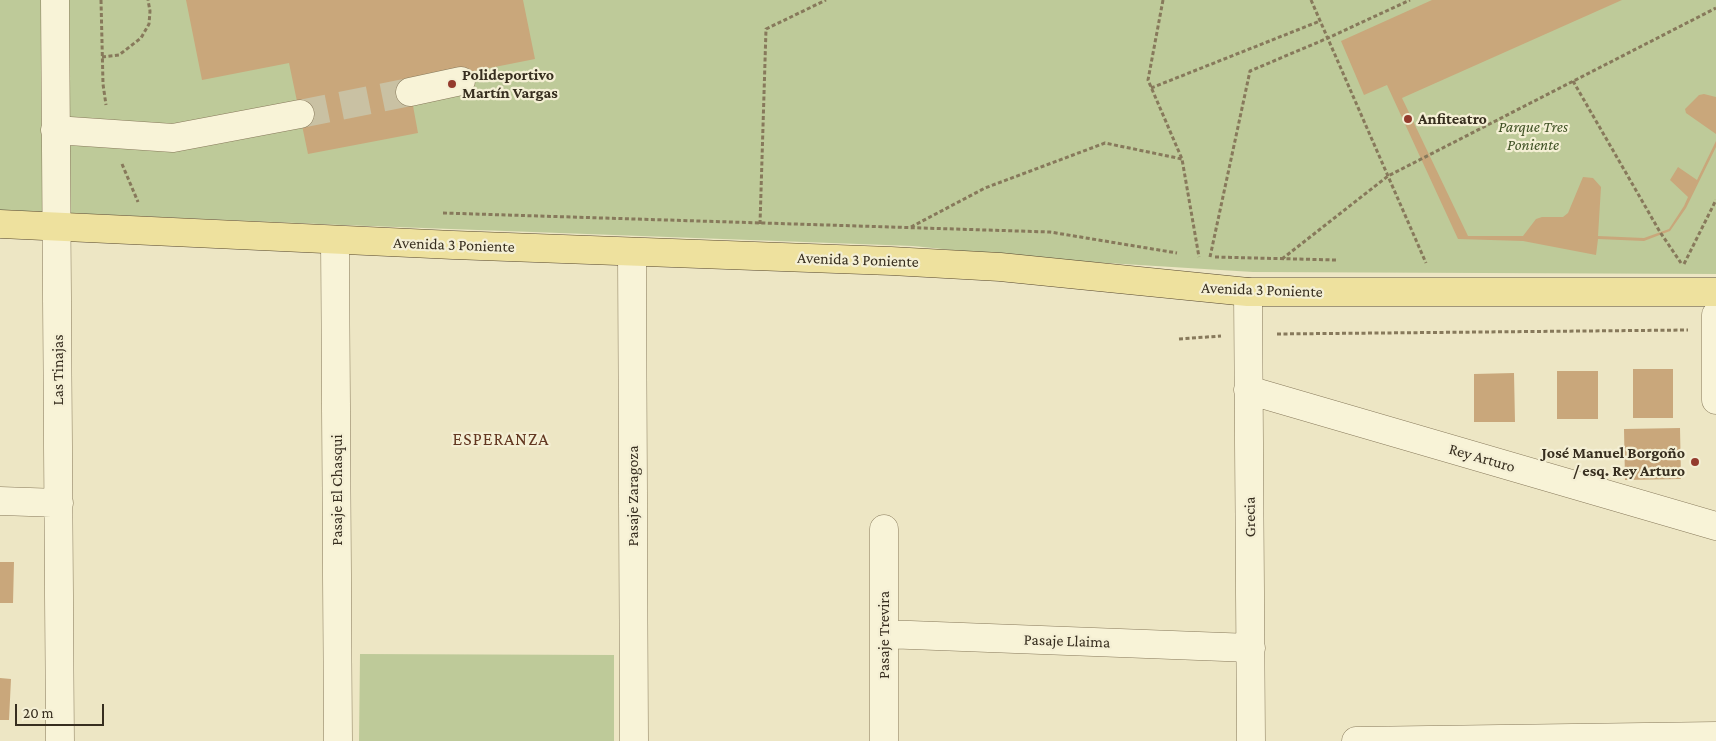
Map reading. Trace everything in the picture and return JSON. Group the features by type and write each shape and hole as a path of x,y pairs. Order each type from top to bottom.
{"main road":[{"name":"Avenida 3 Poniente","path":"0,224 335,240 891,261 1000,267 1248,292 1716,292"}],"street":[{"name":"Las Tinajas","path":"55,0 60,741"},
{"path":"410,92 461,81"},
{"path":"56,130 173,138 300,114"},
{"name":"Pasaje El Chasqui","path":"335,240 338,741"},
{"name":"Pasaje Zaragoza","path":"632,252 634,741"},
{"name":"Grecia","path":"1248,292 1251,741"},
{"path":"1716,323 1716,400"},
{"name":"Rey Arturo","path":"1248,390 1716,526"},
{"path":"0,501 59,502"},
{"name":"Pasaje Trevira","path":"884,529 884,741"},
{"name":"Pasaje Llaima","path":"884,634 1251,648"},
{"path":"1356,741 1716,736"}],"path":[{"path":"102,57 119,55 140,38 150,24 148,0"},
{"path":"760,224 766,29 826,0"},
{"path":"1163,0 1148,80 1182,159 1200,257"},
{"path":"1311,0 1426,263"},
{"path":"1210,257 1250,71 1410,0"},
{"path":"1282,259 1388,176 1716,8"},
{"path":"1151,88 1320,21"},
{"path":"1573,81 1660,232 1683,266 1716,200"},
{"path":"911,227 985,188 1105,143 1182,159"},
{"path":"1179,338 1716,323"}],"green space":[{"name":"Parque Tres Poniente","path":"0,0 1716,0 1716,274 1253,272 1042,259 913,246 342,225 0,210"},
{"path":"360,654 614,655 614,741 359,741"}],"building":[{"path":"186,0 523,0 535,59 409,84 418,133 308,154 289,63 202,80"},
{"name":"Anfiteatro","path":"1432,0 1622,0 1402,98 1468,236 1523,236 1536,219 1542,217 1563,217 1568,213 1583,177 1593,178 1601,187 1598,236 1644,238 1669,229 1688,197 1670,180 1678,167 1697,180 1716,141 1716,147 1686,208 1670,231 1644,241 1598,239 1596,255 1523,241 1458,239 1387,85 1364,95 1341,41"},
{"path":"1704,94 1716,97 1716,134 1686,113 1685,109 1699,95"},
{"path":"1633,369 1673,369 1673,418 1633,418"},
{"path":"1557,371 1598,371 1598,419 1557,419"},
{"path":"1514,373 1515,422 1474,422 1474,374"},
{"path":"1680,428 1681,479 1625,480 1624,429"},
{"path":"0,562 14,562 13,603 0,603"},
{"path":"0,678 11,679 9,720 0,720"}],"tunnel":[{"path":"300,114 410,92"}],"place":[{"name":"Polideportivo Martín Vargas","path":"452,84"},
{"name":"Anfiteatro","path":"1408,119"},
{"name":"José Manuel Borgoño / esq. Rey Arturo","path":"1695,462"}],"district":[{"name":"ESPERANZA","path":"501,439"}]}
